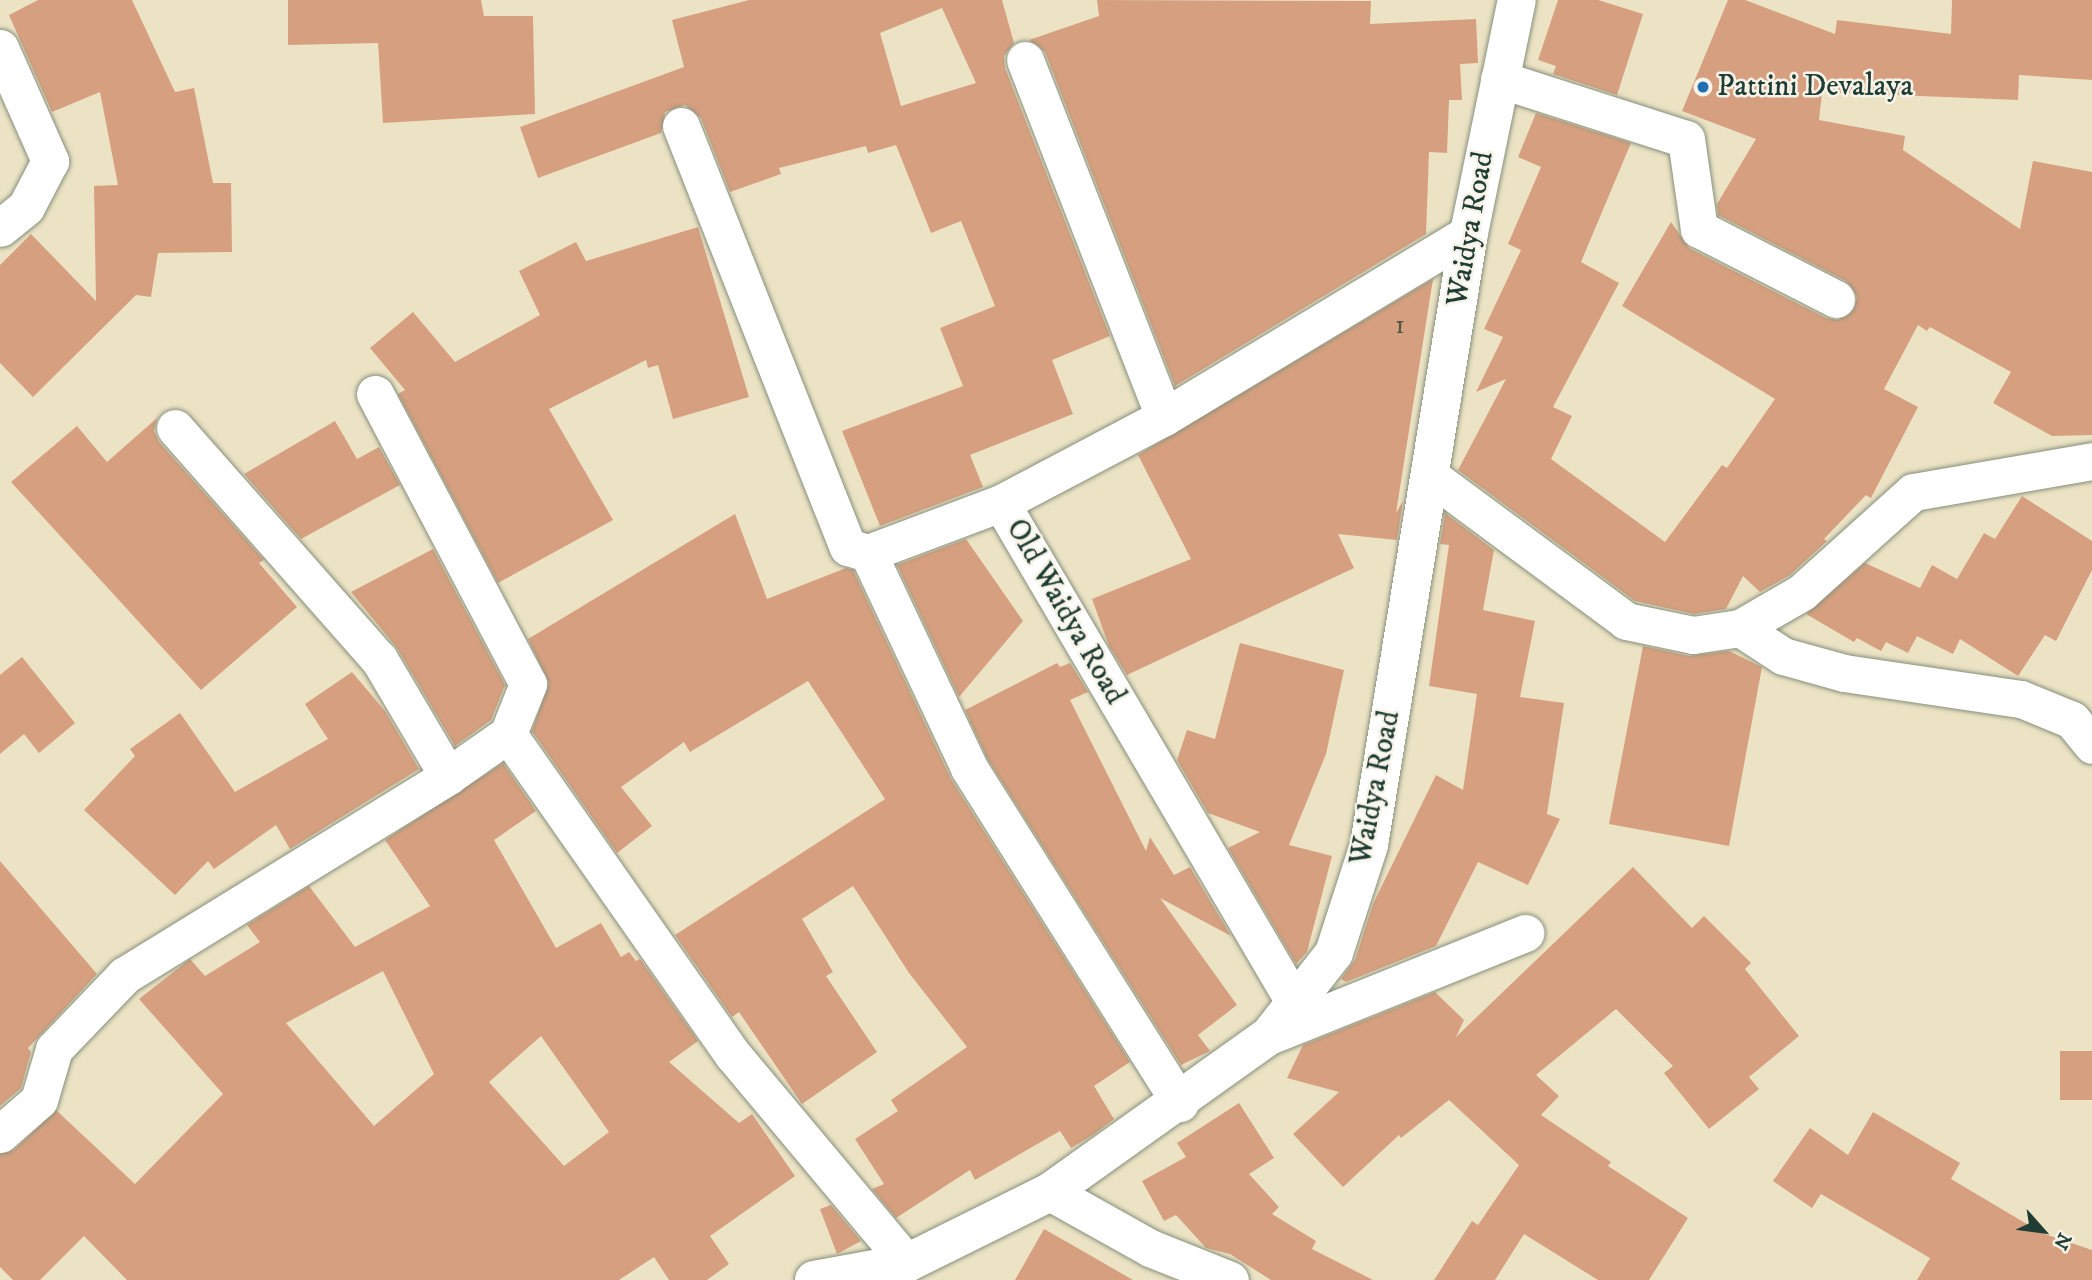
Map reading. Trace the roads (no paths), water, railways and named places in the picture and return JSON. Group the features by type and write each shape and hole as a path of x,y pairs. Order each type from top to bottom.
{"street":[{"name":"Waidya Road","path":"814,1280 908,1263 1050,1192 1180,1103 1269,1036 1296,1005 1334,953 1369,845 1469,233 1517,0"},
{"path":"0,48 50,161 26,206 0,228"},
{"path":"1025,60 1164,417"},
{"path":"1499,79 1686,139 1699,229 1836,299"},
{"path":"681,126 848,547 868,552 1001,503"},
{"name":"Old Waidya Road","path":"1296,1005 1001,503 1164,417 1469,233"},
{"path":"0,1134 39,1100 54,1049 125,975 448,776 508,734 528,684 375,394"},
{"path":"175,428 379,659 448,776"},
{"path":"1429,475 1626,621 1693,635 1740,628 1802,592 1913,492 2092,461"},
{"path":"868,552 969,768 1180,1103"},
{"path":"1740,628 1783,656 1844,673 2021,699 2072,720 2092,745"},
{"path":"508,734 733,1055 908,1263"},
{"path":"1269,1036 1525,933"},
{"path":"1050,1192 1150,1248 1230,1280"}],"place":[{"name":"Pattini Devalaya","path":"1703,87"}]}
